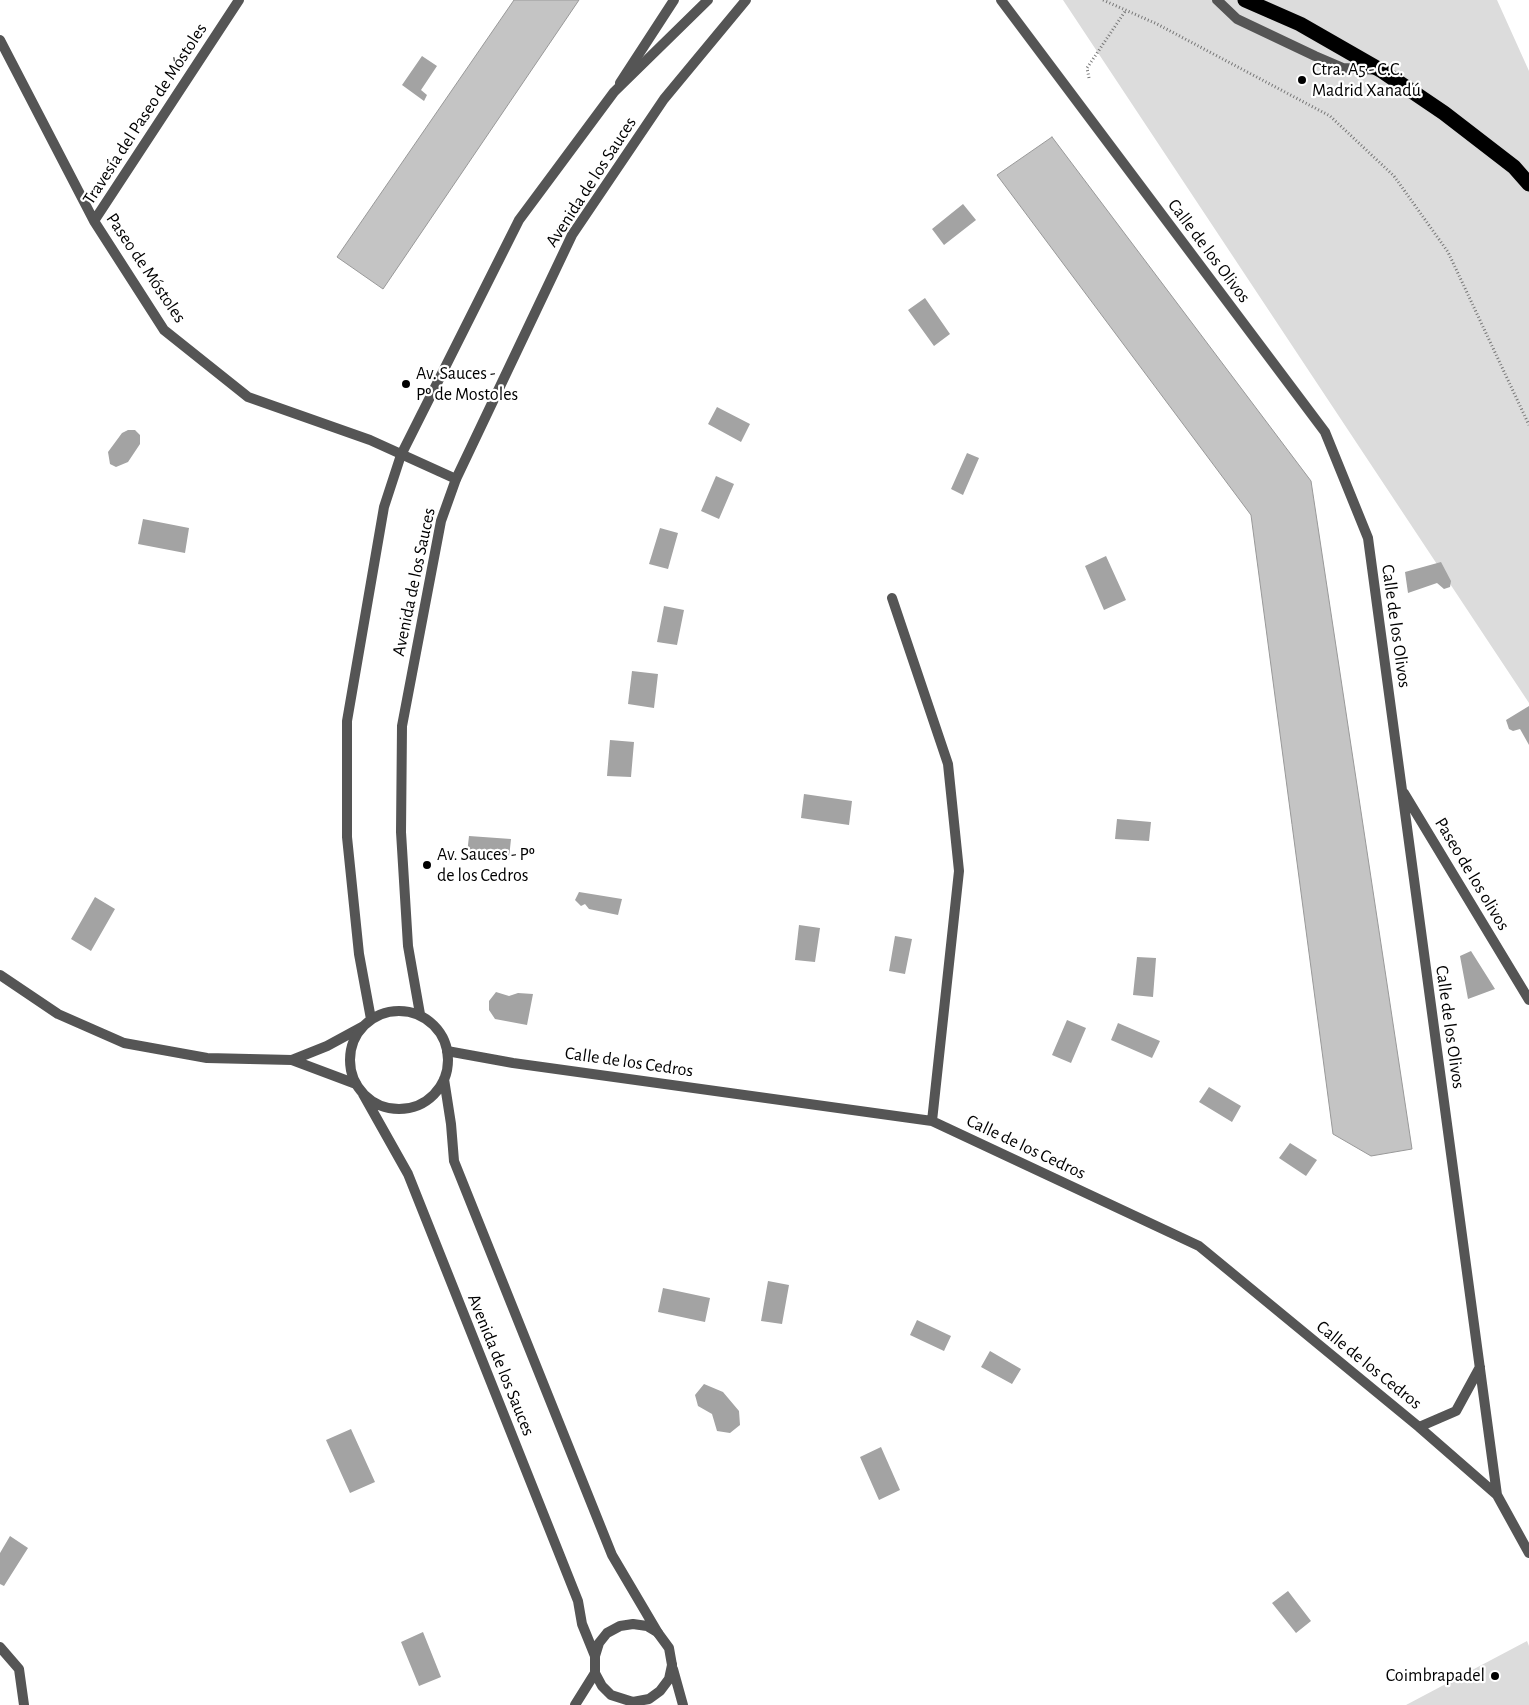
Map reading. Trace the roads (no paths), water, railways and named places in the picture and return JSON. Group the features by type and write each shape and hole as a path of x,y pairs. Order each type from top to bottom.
{"highway":[{"path":"1245,0 1300,24 1382,71 1459,125 1514,167 1529,184"}],"street":[{"name":"Travesía del Paseo de Móstoles","path":"94,221 239,0"},
{"name":"Avenida de los Sauces","path":"371,1019 359,954 348,837 347,721 384,507 401,454 519,220 614,92 674,0"},
{"path":"614,92 708,0"},
{"name":"Avenida de los Sauces","path":"420,1014 408,946 401,832 402,726 441,521 456,478 572,236 664,99 746,0"},
{"name":"Calle de los Olivos","path":"1001,0 1325,432 1368,538 1497,1495"},
{"path":"1217,0 1237,19 1315,56 1343,68 1382,71"},
{"name":"Paseo de Móstoles","path":"0,40 94,221 164,330 248,397 370,440 456,478"},
{"path":"892,598 948,764 959,871 932,1121"},
{"name":"Paseo de los olivos","path":"1402,790 1529,1000"},
{"path":"0,975 58,1014 124,1043 207,1058 292,1060 356,1084"},
{"path":"292,1060 327,1046 362,1027 371,1019 386,1013 404,1010 420,1014 442,1036 447,1051 448,1065 444,1079 436,1093 423,1103 408,1108 391,1109 376,1104 363,1094 356,1084 350,1064 352,1044 362,1027"},
{"name":"Calle de los Cedros","path":"447,1051 513,1063 932,1121 1199,1246 1419,1427 1497,1495"},
{"name":"Avenida de los Sauces","path":"444,1079 452,1124 454,1162 612,1555 658,1633"},
{"name":"Avenida de los Sauces","path":"363,1094 408,1174 578,1601 582,1624 595,1656"},
{"path":"1419,1427 1456,1411 1480,1367"},
{"path":"1497,1495 1529,1553"},
{"path":"617,1705 602,1686 595,1673 595,1656 599,1643 607,1633 620,1626 633,1624 647,1626 658,1633 669,1648 683,1705"},
{"path":"0,1647 19,1669 24,1705"},
{"path":"611,1695 633,1702 649,1699 660,1691 669,1679 672,1665"},
{"path":"575,1705 595,1673"}],"place":[{"name":"Ctra. A5 - C.C. Madrid Xanadú","path":"1302,80"},
{"name":"Av. Sauces - Pº de Mostoles","path":"406,384"},
{"name":"Av. Sauces - Pº de los Cedros","path":"427,865"},
{"name":"Coimbrapadel","path":"1495,1676"}]}
